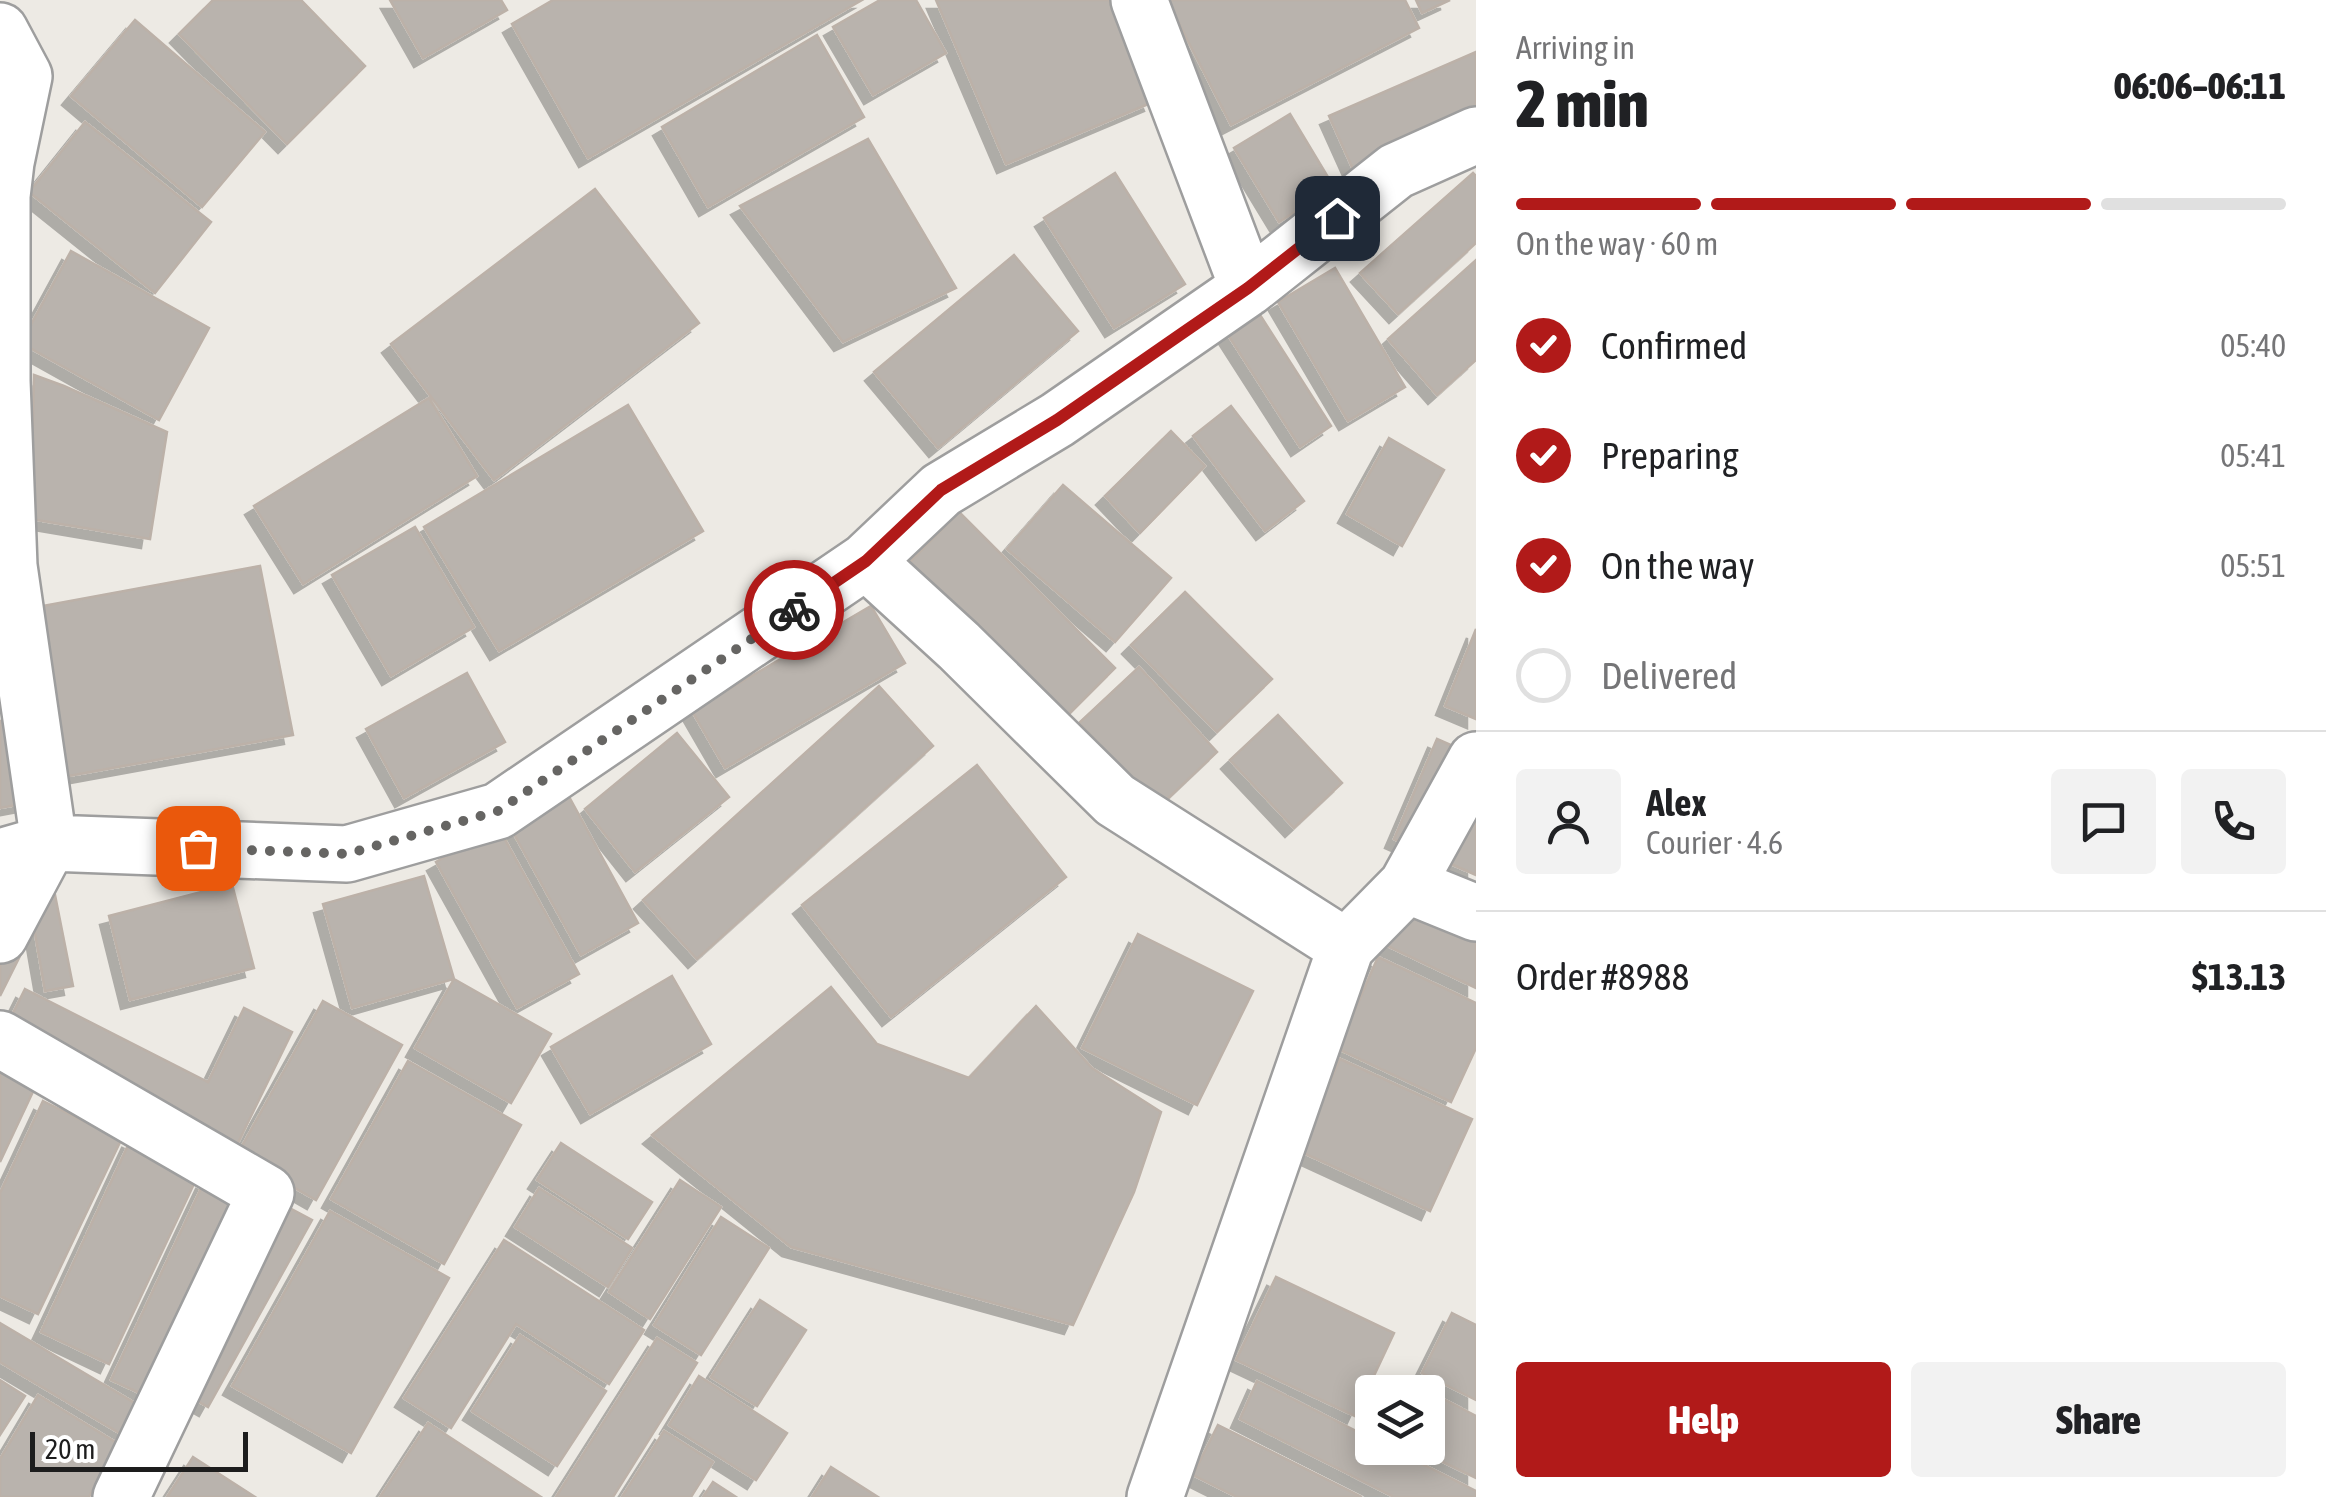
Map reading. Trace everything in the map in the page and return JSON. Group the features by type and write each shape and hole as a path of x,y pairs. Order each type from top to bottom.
{"street":[{"path":"1139,0 1248,288"},
{"path":"0,31 24,76 2,196 2,380 25,850 0,936"},
{"path":"25,850 347,854 498,811 866,561 941,490 1057,420 1248,288 1396,171 1476,135"},
{"path":"866,561 959,646 1115,800 1346,947"},
{"path":"1155,1497 1346,947 1407,885 1476,760"},
{"path":"1407,885 1476,912"},
{"path":"0,1040 266,1193 121,1497"}],"building":[{"path":"213,0 301,0 365,66 287,144 179,34"},
{"path":"390,0 501,0 507,10 423,58"},
{"path":"553,0 862,0 588,158 512,24"},
{"path":"880,0 916,0 946,53 873,95 833,27"},
{"path":"936,0 1109,0 1153,102 1006,164"},
{"path":"1167,0 1405,0 1419,28 1231,125"},
{"path":"1416,0 1450,0 1422,13"},
{"path":"135,20 265,132 202,207 71,96"},
{"path":"817,35 864,117 708,207 662,127"},
{"path":"1476,52 1476,126 1357,178 1329,116"},
{"path":"1290,114 1334,187 1279,222 1234,148"},
{"path":"85,122 211,222 155,293 29,192"},
{"path":"868,139 956,288 843,342 740,206"},
{"path":"1115,173 1185,284 1114,328 1044,218"},
{"path":"1473,173 1476,243 1398,314 1360,273"},
{"path":"595,189 699,323 494,480 391,344"},
{"path":"71,251 209,328 159,420 21,343"},
{"path":"1014,255 1078,331 938,448 874,372"},
{"path":"1476,260 1476,360 1437,395 1388,339"},
{"path":"1335,268 1405,387 1348,421 1278,302"},
{"path":"1260,315 1331,426 1300,447 1228,335"},
{"path":"34,375 167,432 150,539 31,519"},
{"path":"429,398 477,476 303,584 254,506"},
{"path":"628,405 703,531 499,651 424,527"},
{"path":"1231,406 1304,501 1265,531 1193,436"},
{"path":"1171,431 1205,466 1140,533 1105,496"},
{"path":"1389,438 1444,470 1402,546 1347,514"},
{"path":"1063,485 1171,578 1115,642 1007,549"},
{"path":"959,512 1115,668 1060,723 904,568"},
{"path":"415,527 474,627 391,676 332,575"},
{"path":"260,566 293,735 63,777 32,608"},
{"path":"1185,592 1272,679 1217,732 1131,645"},
{"path":"871,606 905,663 725,768 692,711"},
{"path":"1476,629 1476,719 1445,706"},
{"path":"1139,667 1217,752 1159,807 1079,723"},
{"path":"467,673 505,742 404,798 366,729"},
{"path":"879,686 933,746 697,959 643,900"},
{"path":"1278,715 1342,783 1294,828 1230,760"},
{"path":"19,717 37,801 0,808 0,721"},
{"path":"677,733 729,797 635,872 585,809"},
{"path":"1437,739 1476,756 1476,875 1394,839"},
{"path":"977,765 1066,877 891,1017 802,905"},
{"path":"567,793 638,923 581,955 509,825"},
{"path":"498,827 579,974 517,1008 436,862"},
{"path":"1420,864 1476,890 1476,988 1383,944"},
{"path":"424,876 454,979 352,1008 323,904"},
{"path":"232,884 254,968 130,1000 109,916"},
{"path":"55,895 73,986 45,991 29,899"},
{"path":"1138,934 1253,991 1197,1105 1082,1048"},
{"path":"24,948 0,996 0,953"},
{"path":"1378,957 1476,1003 1476,1048 1451,1102 1338,1049"},
{"path":"672,976 711,1044 590,1114 551,1047"},
{"path":"454,979 551,1034 511,1103 415,1048"},
{"path":"831,987 877,1044 969,1078 1036,1006 1092,1068 1161,1112 1134,1192 1073,1325 791,1247 652,1135"},
{"path":"25,989 208,1082 244,1008 292,1032 232,1155 0,1039"},
{"path":"323,1001 402,1045 316,1200 237,1155"},
{"path":"1340,1059 1472,1119 1430,1211 1299,1151"},
{"path":"408,1061 521,1125 444,1264 331,1199"},
{"path":"0,1065 37,1083 0,1162"},
{"path":"43,1101 121,1140 38,1314 0,1296 0,1193"},
{"path":"131,1139 200,1171 109,1364 41,1332"},
{"path":"561,1143 652,1202 628,1239 537,1180"},
{"path":"205,1180 250,1201 157,1401 111,1380"},
{"path":"680,1180 721,1207 650,1319 609,1292"},
{"path":"539,1188 632,1248 608,1287 515,1227"},
{"path":"284,1205 312,1220 208,1407 180,1391"},
{"path":"330,1211 449,1278 351,1453 232,1386"},
{"path":"721,1217 769,1248 701,1355 654,1325"},
{"path":"504,1240 644,1330 609,1384 516,1324 451,1428 404,1398"},
{"path":"1276,1277 1394,1333 1374,1375 1355,1375 1355,1416 1236,1360"},
{"path":"760,1300 806,1330 757,1406 711,1377"},
{"path":"1452,1313 1476,1325 1476,1400 1445,1384 1445,1375 1422,1373"},
{"path":"0,1323 138,1405 121,1434 0,1362"},
{"path":"520,1335 606,1391 557,1466 472,1411"},
{"path":"657,1338 697,1363 613,1497 556,1497"},
{"path":"699,1376 787,1433 756,1480 669,1425"},
{"path":"0,1380 25,1396 0,1435"},
{"path":"1257,1381 1355,1430 1355,1465 1424,1465 1476,1491 1476,1497 1394,1497 1240,1419"},
{"path":"38,1395 120,1445 89,1497 0,1497 0,1459"},
{"path":"1445,1400 1476,1416 1476,1478 1445,1463"},
{"path":"428,1423 541,1497 380,1497"},
{"path":"1218,1425 1362,1497 1237,1497 1193,1475"},
{"path":"664,1431 713,1462 691,1497 622,1497"},
{"path":"193,1457 255,1497 167,1497"},
{"path":"831,1467 878,1497 812,1497"},
{"path":"713,1482 736,1497 703,1497"}],"way so far":[{"path":"198,848 347,854 498,811 794,610"}],"route":[{"path":"794,610 866,561 941,490 1057,420 1248,288 1337,218"}]}
